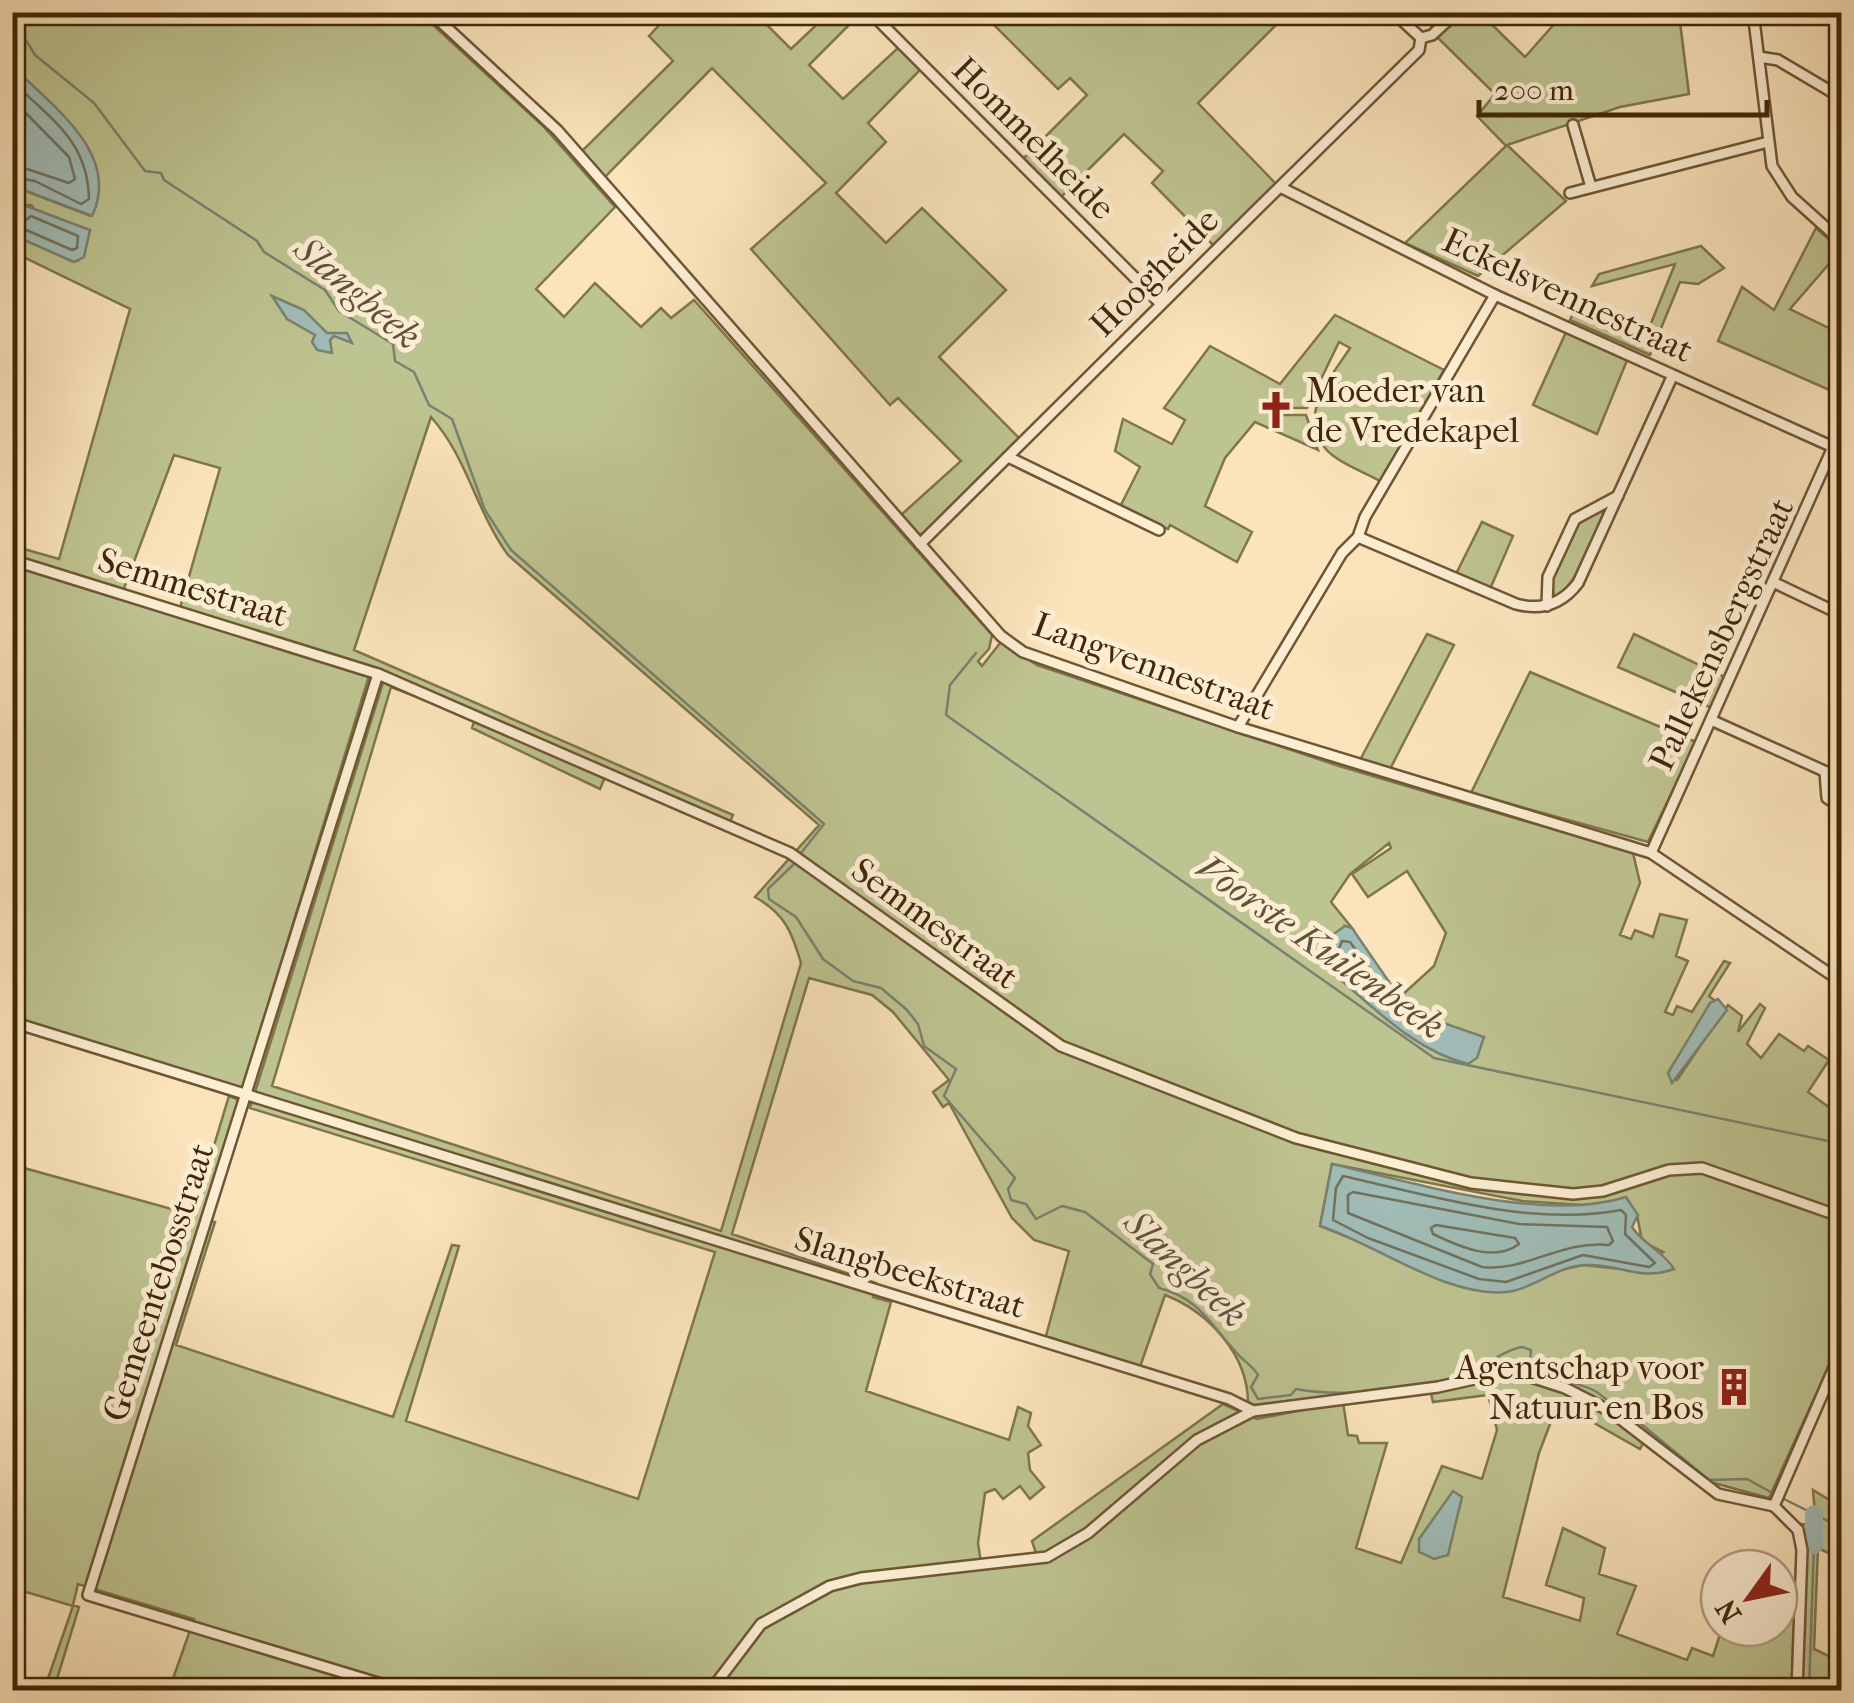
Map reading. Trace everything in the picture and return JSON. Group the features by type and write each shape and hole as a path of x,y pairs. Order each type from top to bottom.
{"street":[{"name":"Langvennestraat","path":"430,12 558,131 1001,636 1023,652 1238,727 1651,854 1842,982"},
{"name":"Hommelheide","path":"870,12 1160,302"},
{"path":"1393,12 1422,38"},
{"name":"Hoogheide","path":"920,544 1160,302 1282,188 1419,50 1422,38 1457,12"},
{"path":"1753,12 1768,142 1782,184 1842,242"},
{"path":"1759,58 1778,60 1842,98"},
{"path":"1573,126 1591,187"},
{"path":"1570,193 1768,142"},
{"name":"Eckelsvennestraat","path":"1282,188 1494,295 1833,447"},
{"path":"1238,727 1342,553 1358,537 1365,517 1494,295"},
{"path":"1358,537 1516,604 1547,606 1559,602 1578,583 1672,377"},
{"name":"Pallekensbergstraat","path":"1651,854 1833,447 1842,438"},
{"path":"1008,456 1159,530"},
{"path":"1547,606 1548,577 1575,518 1618,496"},
{"name":"Semmestraat","path":"12,560 378,674 790,852 1062,1046 1296,1138 1471,1182 1573,1194 1603,1191 1669,1170 1702,1168 1842,1217"},
{"path":"1775,583 1842,615"},
{"name":"Gemeentebosstraat","path":"378,674 88,1595 401,1690"},
{"path":"1711,720 1842,779"},
{"path":"1825,772 1827,798 1842,808"},
{"name":"Slangbeekstraat","path":"12,1022 1212,1394 1253,1411 1438,1387 1506,1372 1528,1376 1566,1388 1610,1411 1718,1494 1774,1506"},
{"path":"1796,1690 1802,1550 1798,1530 1774,1506 1842,1350"},
{"path":"711,1690 762,1624 830,1586 861,1578 1047,1557 1088,1533 1197,1440 1253,1411"}],"green space":[{"path":"13,13 420,13 543,126 615,207 536,289 564,317 595,283 641,327 661,308 671,318 694,300 992,635 989,649 978,661 982,666 1001,642 1037,665 1339,766 1633,853 1640,883 1620,935 1631,939 1635,930 1653,937 1660,914 1687,920 1676,956 1688,961 1665,1012 1673,1015 1677,1006 1692,1012 1724,961 1730,963 1709,996 1714,1000 1668,1073 1677,1080 1728,1005 1742,1016 1738,1032 1760,1004 1765,1008 1747,1044 1761,1058 1779,1034 1804,1051 1808,1046 1829,1060 1808,1092 1841,1116 1841,1339 1769,1498 1703,1480 1647,1436 1640,1449 1571,1410 1555,1411 1539,1453 1503,1597 1580,1621 1584,1598 1546,1585 1563,1528 1605,1548 1599,1574 1636,1586 1617,1634 1687,1660 1692,1648 1713,1656 1716,1648 1796,1648 1794,1690 169,1690 194,1619 78,1584 73,1605 79,1607 57,1679 89,1690 44,1690 73,1606 13,1588 13,1165 193,1215 229,1096 240,1100 205,1219 215,1222 176,1345 393,1417 452,1245 459,1246 406,1421 638,1499 715,1252 250,1108 383,683 369,676 242,1090 13,1018 13,566 180,608 220,468 174,455 123,591 13,556 13,546 59,559 130,309 13,252 13,234 79,261 31,205 21,205 13,224 13,186 91,216 13,181","holes":["431,417 454,449 508,555 819,825 755,897 774,910 786,925 801,963 721,1231 272,1086 391,687 475,719 472,728 600,789 605,777 727,828 733,815 354,650","1389,843 1391,848 1352,874 1368,897 1407,871 1446,933 1434,966 1401,996 1409,1011 1387,1020 1345,926 1352,928 1331,902 1350,874","809,978 872,995 893,1012 949,1080 933,1092 943,1107 949,1103 1012,1218 1034,1240 1069,1251 1046,1336 1140,1367 1165,1295 1197,1312 1223,1337 1241,1368 1248,1403 1254,1405 1429,1385 1433,1402 1488,1395 1497,1430 1482,1479 1442,1466 1401,1563 1356,1548 1387,1443 1359,1443 1357,1436 1348,1435 1343,1402 1257,1419 1223,1404 1032,1541 1039,1562 982,1569 978,1543 985,1493 995,1489 1003,1499 1020,1486 1030,1499 1044,1487 1030,1470 1028,1453 1041,1445 1028,1426 1031,1413 1018,1407 1009,1440 866,1391 891,1302 873,1297 876,1283 732,1234","1332,1164 1522,1201 1597,1206 1637,1215 1642,1241 1663,1252 1621,1269 1583,1265 1477,1289 1320,1226"]},
{"path":"653,13 762,13 759,17 791,49 829,13 861,13 809,65 843,99 899,47 921,69 868,123 886,142 836,193 886,243 922,208 1006,290 939,357 1020,439 924,534 917,534 901,515 961,461 898,398 890,405 751,249 826,183 712,68 605,177 582,151 673,61 649,36 662,22"},
{"path":"982,13 1282,13 1285,16 1198,103 1277,185 1214,246 1152,183 1163,171 1124,134 1060,198 1022,160 1087,95 1070,78 1058,89"},
{"path":"1463,13 1480,13 1525,57 1564,13 1747,15 1680,22 1689,94 1620,107 1507,145 1566,201 1478,276 1405,243 1506,146 1477,116 1495,94 1437,37"},
{"path":"1816,228 1841,250 1790,309 1841,334 1841,395 1718,341 1742,287 1774,310"},
{"path":"1701,246 1724,268 1698,284 1680,282 1650,355 1570,320 1574,311 1643,343 1675,264 1592,286 1599,274"},
{"path":"1335,315 1444,370 1380,481 1336,458 1317,435 1320,396 1350,348 1339,342 1307,408 1281,408 1282,415 1306,415 1318,450 1255,422 1225,458 1205,506 1252,532 1237,562 1170,525 1168,529 1121,505 1140,467 1115,451 1123,419 1172,444 1185,420 1164,408 1210,346 1280,384"},
{"path":"1567,330 1628,358 1597,434 1533,405"},
{"path":"1603,507 1586,557 1570,583 1554,597 1551,581 1581,519"},
{"path":"1482,522 1513,536 1490,589 1456,574"},
{"path":"1427,634 1454,645 1390,769 1360,760"},
{"path":"1634,634 1725,677 1712,708 1618,667"},
{"path":"1530,672 1696,742 1648,842 1471,793"},
{"path":"1813,1490 1841,1507 1841,1559 1818,1548 1814,1649 1841,1662 1841,1690 1814,1680 1813,1690 1801,1690 1806,1543 1802,1524 1816,1525"}],"water":[{"path":"13,67 63,114 90,152 98,172 99,193 92,216 13,186"},
{"path":"21,204 90,230 84,257 74,262 15,236 13,224"},
{"path":"272,296 304,310 327,333 347,333 352,343 334,336 330,340 332,353 317,350 312,342 315,335 287,319"},
{"path":"1345,926 1352,928 1409,1011 1484,1037 1477,1058 1468,1064 1428,1048 1391,1023 1323,965 1321,957 1335,933"},
{"path":"1718,999 1727,1010 1672,1083 1668,1073 1710,1003"},
{"path":"1332,1164 1440,1190 1519,1203 1593,1204 1626,1197 1638,1215 1632,1227 1674,1269 1650,1274 1585,1265 1564,1269 1506,1292 1460,1287 1320,1226"},
{"path":"1453,1491 1462,1497 1448,1555 1434,1559 1419,1552 1419,1539"}],"waterway":[{"name":"Slangbeek","path":"13,12 13,30 22,34 35,55 94,103 145,171 161,173 164,180 257,241 264,252 325,290 339,311 393,344 395,361 414,372 429,405 452,419 485,510 511,550 824,824 801,853"},
{"name":"Voorste Kuilenbeek","path":"976,653 950,685 946,715 1434,1058 1842,1144"},
{"name":"Slangbeek","path":"794,864 768,889 769,899 796,917 823,959 853,981 881,988 907,1010 918,1024 924,1046 956,1069 944,1096 1015,1178 1008,1189 1011,1200 1026,1204 1036,1219 1062,1206 1085,1212 1153,1264 1150,1274 1159,1288 1194,1305 1256,1372 1251,1387 1258,1399 1291,1395 1296,1389 1358,1392 1426,1384 1466,1374 1522,1347 1531,1350 1530,1359 1541,1376 1595,1391 1709,1480 1747,1479 1776,1495"},
{"name":"Slangbeek","path":"1784,1499 1842,1528"},
{"path":"1814,1514 1814,1545"},
{"path":"1809,1690 1814,1545"}],"place":[{"name":"Moeder van de Vredekapel","path":"1276,410"},
{"name":"Agentschap voor Natuur en Bos","path":"1734,1387"}]}
